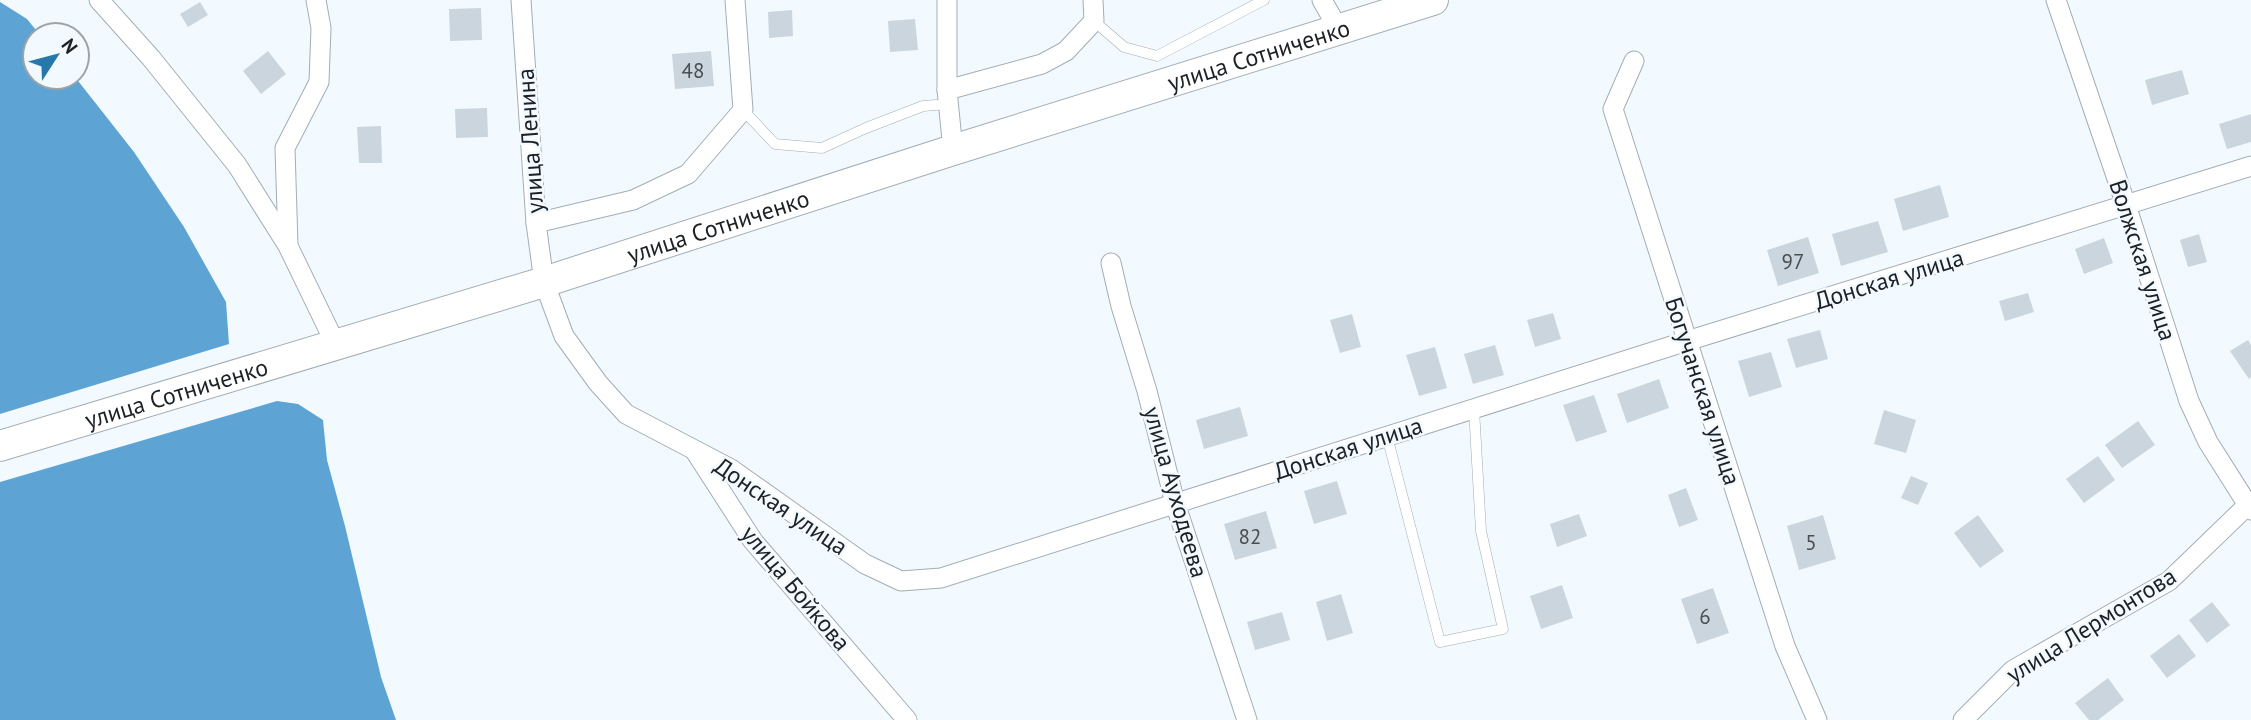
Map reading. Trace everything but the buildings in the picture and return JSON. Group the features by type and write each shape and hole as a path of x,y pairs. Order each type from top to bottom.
{"main road":[{"name":"улица Сотниченко","path":"0,446 544,282 953,150 1433,0"}],"street":[{"path":"99,0 237,165 288,246 336,345"},
{"path":"288,246 285,148 319,82 321,28 316,0"},
{"name":"улица Ленина","path":"521,0 536,223 544,282"},
{"path":"536,223 633,200 688,174 743,110 735,0"},
{"path":"947,0 948,97 953,150"},
{"path":"948,97 1042,64 1066,51 1094,21 1093,0"},
{"path":"1322,0 1339,30"},
{"name":"Волжская улица","path":"2056,0 2189,401 2208,442 2250,506"},
{"name":"Богучанская улица","path":"1634,61 1613,109 1785,646 1817,720"},
{"name":"Донская улица","path":"544,282 564,335 598,383 626,414 731,469 865,564 901,581 941,578 1687,341 2251,166"},
{"name":"улица Ауходеева","path":"1111,263 1175,503 1247,720"},
{"name":"улица Бойкова","path":"695,450 753,541 907,720"},
{"name":"улица Лермонтова","path":"1963,720 2013,670 2169,581 2250,506"}],"lane":[{"path":"1094,21 1124,47 1157,56 1264,0"},
{"path":"743,110 775,144 822,148 948,97"},
{"path":"1387,436 1440,642 1503,629 1481,530 1474,408"}],"water":[{"path":"0,2 29,21 21,21 21,91 86,91 134,152 184,227 226,302 229,344 0,414"},
{"path":"277,401 298,404 323,420 327,460 381,677 396,720 0,720 0,482"}]}
